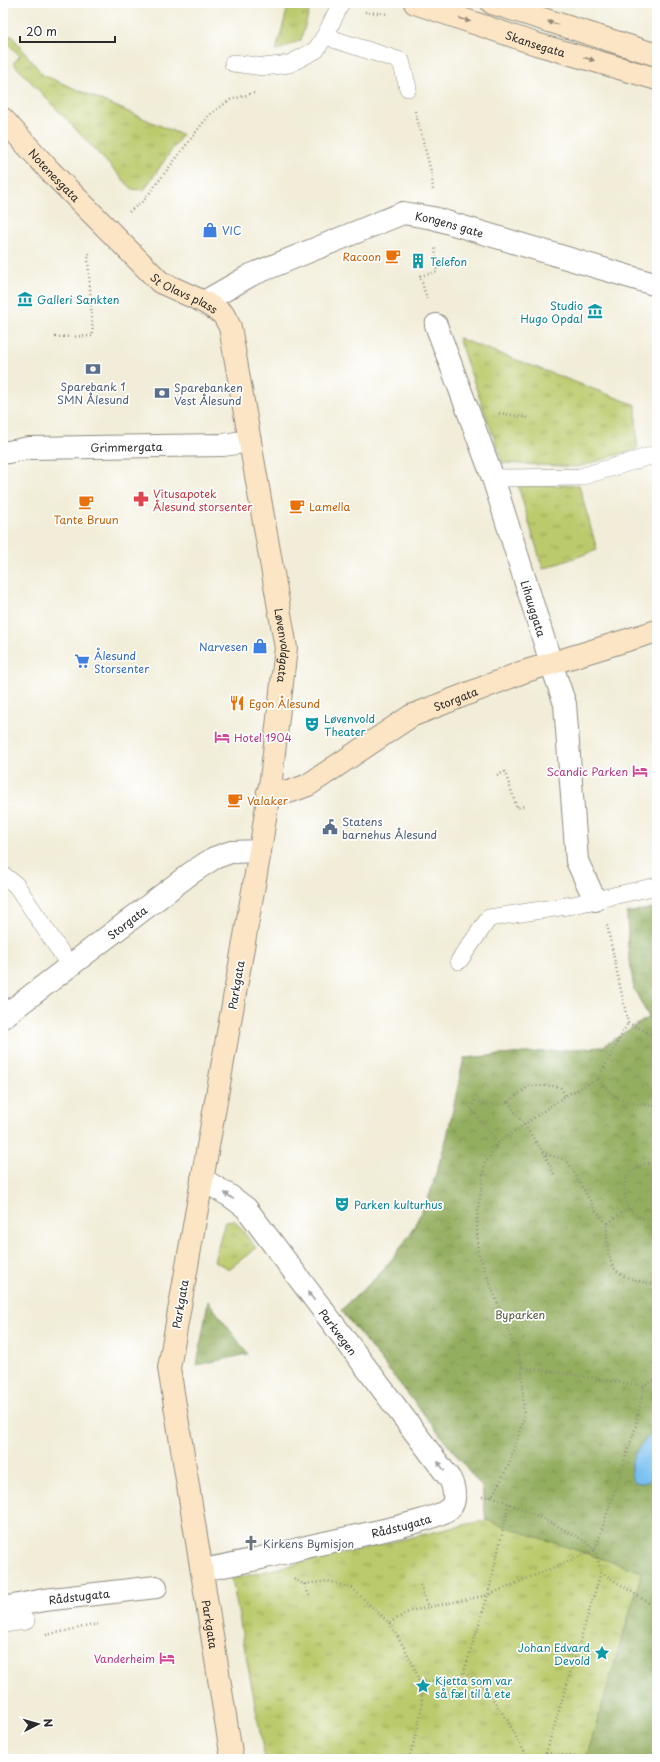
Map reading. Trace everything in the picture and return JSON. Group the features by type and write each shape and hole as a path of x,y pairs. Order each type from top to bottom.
{"street":[{"name":"Skansegata","path":"415,3 536,44 657,79"},
{"path":"492,3 657,55"},
{"name":"Notenesgata","path":"3,119 50,171 108,228"},
{"name":"Kongens gate","path":"204,302 251,275 403,213 433,218 657,286"},
{"name":"St Olavs plass","path":"108,228 160,282 204,302 223,314 230,327 250,441"},
{"name":"Lihauggata","path":"436,325 493,478 565,704 577,861 595,900"},
{"name":"Grimmergata","path":"3,453 29,448 223,445 250,441"},
{"name":"Løvenvoldgata","path":"250,441 286,648 260,851"},
{"name":"Storgata","path":"268,792 290,792 308,785 410,716 492,683 551,663 657,631"},
{"name":"Storgata","path":"3,1017 191,873 214,858 232,852 260,851"},
{"name":"Parkgata","path":"232,1759 169,1368 260,851"},
{"name":"Parkvegen","path":"202,1179 230,1196 246,1208 450,1479 454,1486 454,1501"},
{"name":"Rådstugata","path":"202,1570 406,1525 445,1512 452,1507 454,1501"},
{"name":"Rådstugata","path":"3,1608 44,1600 156,1587"}],"lane":[{"path":"233,64 264,67 289,64 316,50 331,37 341,3"},
{"path":"331,37 401,61 408,88"},
{"path":"493,478 580,477 657,454"},
{"path":"3,875 16,885 70,966"},
{"path":"459,961 489,918 573,906 657,886"},
{"path":"3,1624 26,1621"}],"path":[{"path":"331,37 348,23 365,12 386,13 392,15"},
{"path":"408,88 432,175 433,218 437,272 420,276 428,303"},
{"path":"134,207 145,199 209,115 230,100 258,91"},
{"path":"55,337 93,336 88,259 91,245 108,228"},
{"path":"497,775 505,772 517,808 524,806"},
{"path":"492,1496 509,1465 524,1418 522,1367 478,1252 477,1218 485,1163 498,1143 565,1096 598,1079 628,1023 604,913 595,900"},
{"path":"628,1023 657,1037"},
{"path":"598,1079 607,1092 628,1102 657,1106"},
{"path":"498,1143 471,1109 475,1101 495,1105 508,1102 529,1086 555,1086 561,1088 565,1096"},
{"path":"508,1102 545,1154 554,1174"},
{"path":"545,1154 567,1160 596,1211 607,1224 609,1257 617,1272 633,1280 657,1286"},
{"path":"657,1163 649,1162 639,1165 626,1179 623,1189 624,1199 628,1208 643,1218 657,1219"},
{"path":"607,1224 628,1208"},
{"path":"522,1367 644,1386 657,1378"},
{"path":"541,1759 546,1753 601,1572 595,1550 635,1429 644,1386"},
{"path":"454,1501 492,1496 553,1524 582,1540 595,1550"},
{"path":"420,1682 454,1678 464,1672 488,1595 509,1503"},
{"path":"390,1623 410,1612 488,1595 595,1550"},
{"path":"283,1552 295,1580 304,1584 328,1581 352,1588 390,1623 413,1664 420,1682 422,1710 409,1759"},
{"path":"601,1572 649,1603"},
{"path":"304,1584 310,1597"},
{"path":"420,1585 428,1608"},
{"path":"40,1636 101,1623"},
{"path":"464,1672 484,1688 507,1720 528,1759"},
{"path":"546,1753 579,1757 583,1759"}],"green space":[{"path":"289,3 311,3 311,5 301,40 276,51"},
{"path":"11,35 43,75 182,135 144,190 132,189 13,63 20,56 4,40"},
{"path":"458,338 636,405 637,449 578,467 503,463"},
{"path":"579,485 597,550 543,569 518,486"},
{"name":"Byparken","path":"654,908 657,920 642,1572 586,1759 265,1759 232,1579 486,1520 482,1487 341,1310 377,1277 411,1233 430,1194 447,1137 464,1058 602,1047 649,1017 634,989 628,946 627,913"},
{"name":"Byparken","path":"654,908 657,920 657,1759 586,1759 642,1572 486,1520 482,1487 341,1310 377,1277 411,1233 430,1194 447,1137 464,1058 602,1047 649,1017 634,989 628,946 627,913"},
{"path":"234,1220 256,1248 229,1269 214,1261 225,1221"},
{"path":"208,1301 248,1354 197,1365"}],"water":[{"path":"657,1430 657,1474 644,1483 636,1482 633,1480 631,1472 633,1459 644,1442"}],"place":[{"name":"VIC","path":"210,230"},
{"name":"Racoon","path":"393,256"},
{"name":"Telefon","path":"418,261"},
{"name":"Galleri Sankten","path":"25,299"},
{"name":"Studio Hugo Opdal","path":"595,311"},
{"name":"Sparebank 1 SMN Ålesund","path":"93,369"},
{"name":"Sparebanken Vest Ålesund","path":"162,393"},
{"name":"Vitusapotek Ålesund storsenter","path":"141,499"},
{"name":"Tante Bruun","path":"86,502"},
{"name":"Lamella","path":"297,506"},
{"name":"Narvesen","path":"260,646"},
{"name":"Ålesund Storsenter","path":"82,661"},
{"name":"Egon Ålesund","path":"237,703"},
{"name":"Løvenvold Theater","path":"312,724"},
{"name":"Hotel 1904","path":"222,737"},
{"name":"Scandic Parken","path":"640,771"},
{"name":"Valaker","path":"235,800"},
{"name":"Statens barnehus Ålesund","path":"330,827"},
{"name":"Parken kulturhus","path":"342,1204"},
{"name":"Kirkens Bymisjon","path":"251,1543"},
{"name":"Johan Edvard Devold","path":"602,1653"},
{"name":"Vanderheim","path":"167,1658"},
{"name":"Kjetta som var så fæl til å ete","path":"423,1686"}]}
